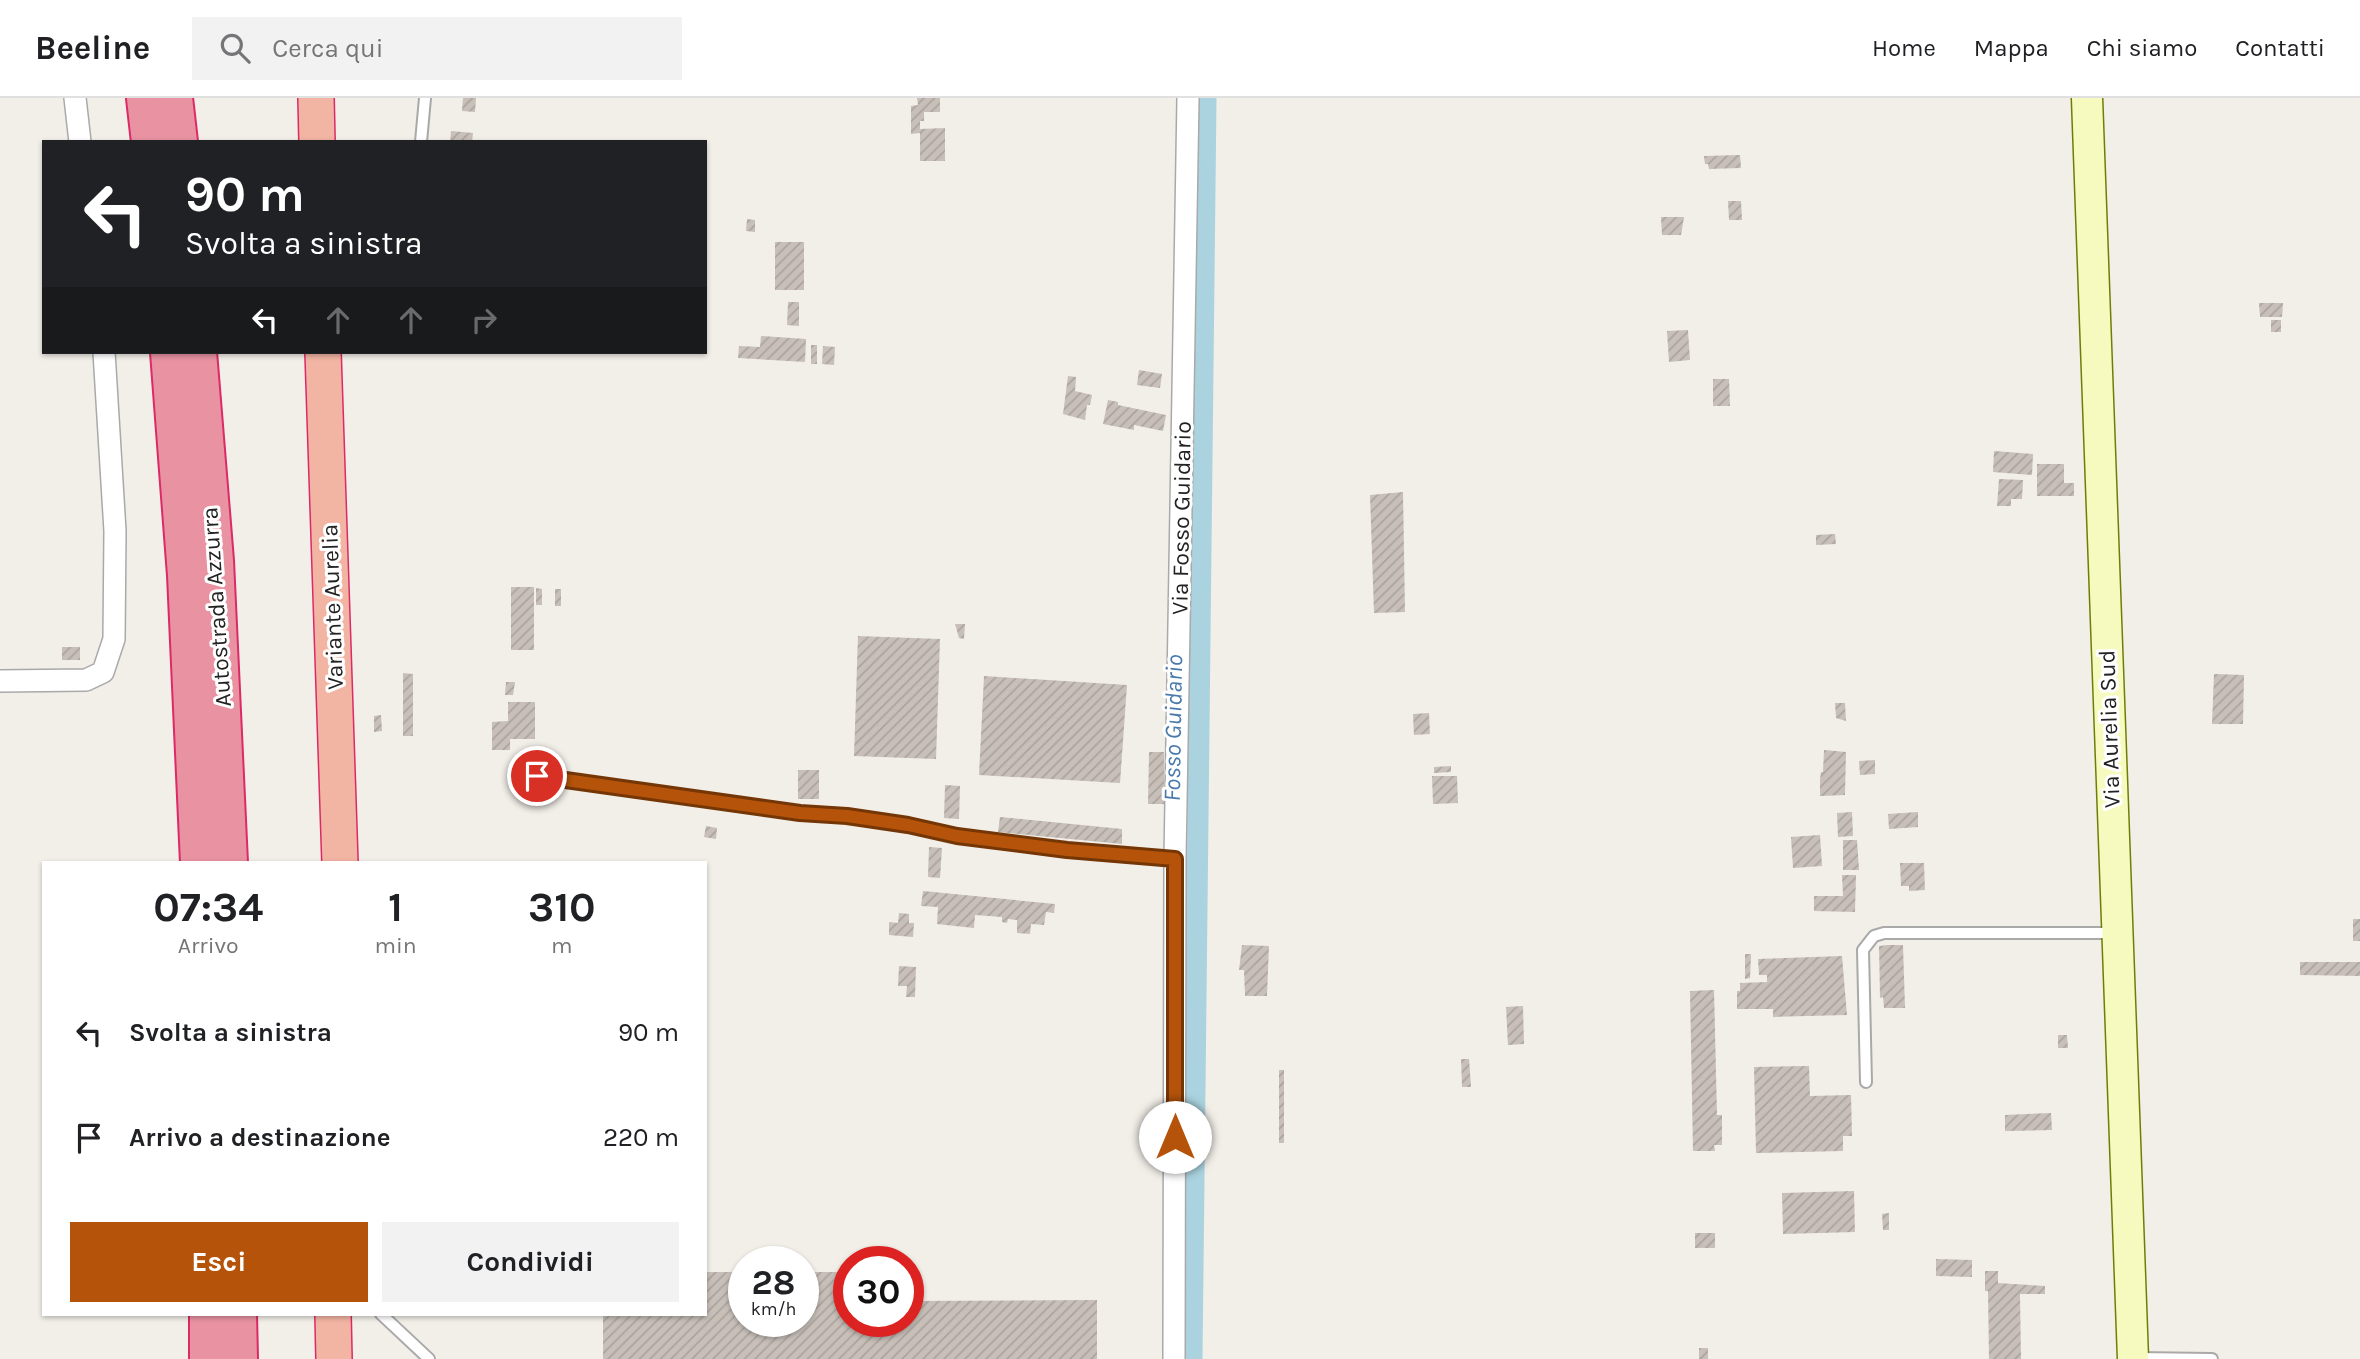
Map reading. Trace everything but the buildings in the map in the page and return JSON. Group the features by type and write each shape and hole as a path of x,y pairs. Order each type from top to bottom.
{"highway":[{"path":"146,98 150,140"},
{"path":"173,98 178,140"},
{"path":"293,98 295,140"},
{"path":"316,98 317,140"},
{"name":"Autostrada Azzurra","path":"170,354 187,575 200,861"},
{"name":"Autostrada Azzurra","path":"197,354 214,561 228,861"},
{"name":"Variante Aurelia","path":"302,354 318,861"},
{"name":"Variante Aurelia","path":"323,354 340,861"},
{"path":"209,1316 209,1359"},
{"path":"237,1316 238,1359"},
{"path":"333,1316 334,1359"},
{"path":"355,1316 356,1359"}],"main road":[{"name":"Via Aurelia Sud","path":"2087,98 2133,1358"}],"street":[{"path":"75,98 80,140"},
{"name":"Via Fosso Guidario","path":"1174,1359 1175,859 1188,98"},
{"path":"0,681 86,680 103,672 114,639 115,531 104,354"}],"lane":[{"path":"421,140 425,98"},
{"path":"537,776 778,810 908,825 957,836 1067,850 1175,859"},
{"path":"1866,1082 1863,950 1874,936 1884,933 2116,933"},
{"path":"384,1316 429,1359"},
{"path":"2133,1358 2213,1359"}],"waterway":[{"name":"Fosso Guidario","path":"1192,1359 1206,98"}],"route":[{"path":"537,776 800,813 847,816 957,836 1067,850 1175,859 1175,1137"}]}
